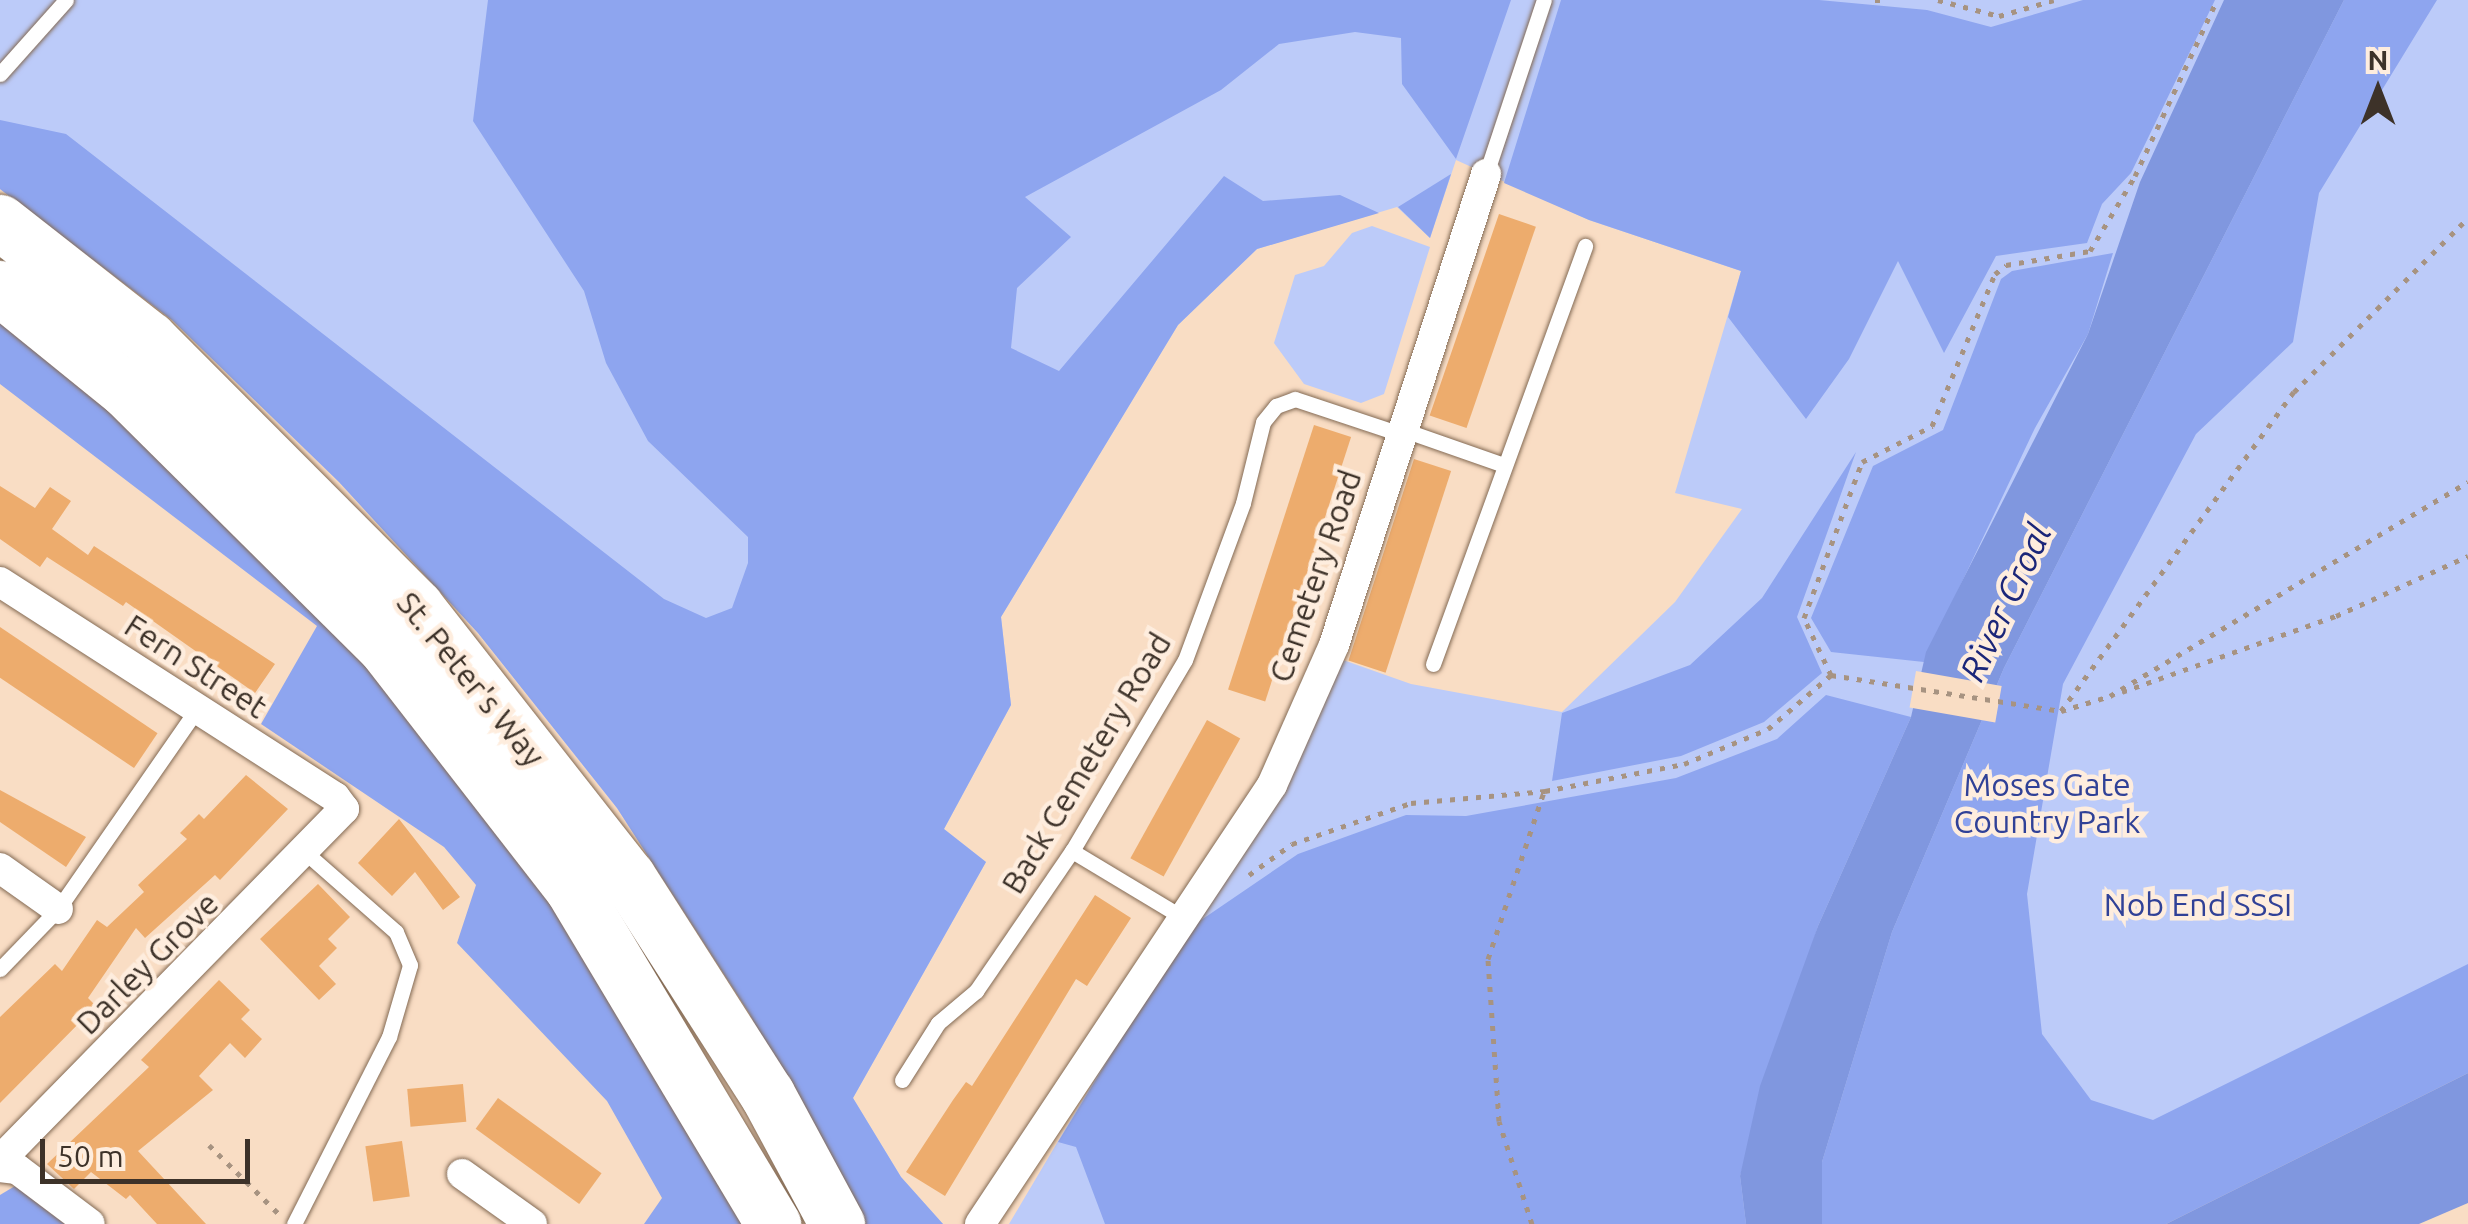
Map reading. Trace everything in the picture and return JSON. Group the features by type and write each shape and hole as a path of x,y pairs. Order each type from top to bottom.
{"highway":[{"name":"St. Peter's Way","path":"0,222 149,339 416,607 628,876 768,1094 838,1224"},
{"name":"St. Peter's Way","path":"0,288 126,390 384,647 572,888 773,1224"}],"street":[{"name":"Cemetery Road","path":"980,1224 1272,785 1319,680 1486,174"},
{"name":"Fern Street","path":"0,582 335,797 343,816"},
{"name":"Darley Grove","path":"0,1163 343,816"},
{"path":"0,868 58,909"},
{"path":"0,1163 17,1170 90,1224"},
{"path":"462,1174 532,1224"}],"lane":[{"path":"0,74 66,0"},
{"name":"Cemetery Road","path":"1486,174 1544,0"},
{"path":"1432,664 1585,246"},
{"name":"Back Cemetery Road","path":"902,1080 938,1023 976,990 1072,851 1184,660 1242,503 1263,422 1276,406 1295,399 1401,431"},
{"path":"1401,431 1504,465"},
{"path":"0,968 58,909 197,709"},
{"path":"1072,851 1185,919"},
{"path":"291,1224 389,1037 410,966 396,932 306,853"}],"path":[{"path":"1875,0 1885,0"},
{"path":"1938,0 1999,16 2054,0"},
{"path":"1831,675 1804,618 1862,462 1932,426 1995,274 2006,265 2090,252 2135,176 2217,0"},
{"path":"2061,711 2294,392 2468,218"},
{"path":"2110,696 2468,482"},
{"path":"1236,884 1292,844 1411,803 1544,791 1684,764 1768,729 1831,675 2061,711 2336,616 2468,556"},
{"path":"1532,1224 1498,1120 1488,959 1544,791"},
{"path":"209,1145 291,1224"}],"green space":[{"name":"Moses Gate Country Park","path":"0,0 2468,0 2468,1073 2166,1224 1009,1224 1343,660 1411,684 1562,712 1675,602 1742,509 1675,493 1741,271 1589,220 1456,160 1430,238 1397,207 1257,249 1178,325 1001,617 1011,705 944,829 986,862 853,1098 901,1177 943,1224 864,1224 749,1013 617,808 478,633 339,482 172,320 0,189"},
{"path":"1372,226 1430,247 1384,394 1361,403 1304,384 1274,343 1295,275 1324,266 1352,233"}],"shaded area":[{"path":"488,0 1511,0 1456,159 1402,84 1401,38 1355,32 1279,44 1221,90 1025,197 1071,237 1017,288 1011,348 1059,371 1224,176 1263,201 1340,195 1379,213 1257,249 1178,325 1001,617 1011,705 944,829 986,862 853,1098 901,1177 943,1224 864,1224 749,1013 617,808 478,633 339,482 172,320 0,189 0,120 66,134 664,599 706,618 732,608 748,563 748,537 648,441 606,363 584,291 473,121"},
{"path":"1561,0 1819,0 1927,10 1991,27 2083,0 2215,0 2131,173 2102,204 2087,243 1996,256 1944,353 1898,261 1849,359 1806,419 1728,317 1741,271 1589,220 1504,183"},
{"path":"2344,0 2437,0 2319,193 2293,342 2196,434 2063,684 2027,894 2042,1034 2091,1100 2153,1120 2468,964 2468,1073 2166,1224 1822,1224 1822,1162 1892,932 2004,668"},
{"path":"1451,174 1430,238 1398,207"},
{"path":"2113,253 2088,334 2035,428 1924,662 1831,652 1811,618 1873,466 1943,430 2001,279 2012,271"},
{"path":"0,323 100,398 326,606 528,850 752,1224 644,1224 662,1198 607,1101 457,943 476,885 444,847 261,724 317,626 0,384"},
{"path":"1856,452 1797,617 1822,673 1764,722 1681,756 1552,781 1562,713 1690,665 1762,598"},
{"path":"1826,695 1911,717 1818,926 1740,1176 1746,1224 1105,1224 1076,1147 1058,1142 1188,929 1298,854 1406,815 1466,816 1676,778 1777,739"},
{"path":"15,1186 65,1224 0,1224 0,1195"}],"water":[{"name":"River Croal","path":"2224,0 2344,0 2004,668 1892,932 1822,1162 1822,1224 1746,1224 1740,1176 1760,1086 1818,926 1911,717 1926,652 2088,334 2140,182"},
{"path":"2468,1073 2468,1203 2419,1224 2166,1224"}],"pier":[{"path":"1916,671 2002,686 1995,723 1910,707"}],"building":[{"path":"1499,214 1536,227 1467,428 1430,415"},
{"path":"1314,425 1351,437 1265,701 1228,689"},
{"path":"1414,459 1451,471 1386,673 1348,661"},
{"path":"0,486 35,508 50,487 71,501 52,529 88,555 94,546 275,664 255,693 126,602 123,606 47,557 40,567 0,539"},
{"path":"0,627 158,733 134,768 0,678"},
{"path":"1207,720 1240,738 1164,877 1130,858"},
{"path":"246,775 288,809 220,880 215,875 145,938 136,928 88,998 96,1006 0,1103 0,1017 55,964 62,971 97,920 107,927 144,892 138,885 187,839 180,833 199,814 204,819"},
{"path":"0,790 86,837 66,867 0,822"},
{"path":"399,819 460,897 443,910 415,872 392,896 358,863"},
{"path":"318,884 350,917 328,939 337,948 319,966 336,984 319,1000 260,939"},
{"path":"1095,895 1131,918 1087,986 1076,979 945,1196 906,1172 966,1082 972,1086"},
{"path":"219,980 250,1010 241,1019 262,1039 245,1058 230,1043 199,1076 213,1090 138,1151 206,1224 157,1224 130,1195 126,1199 91,1172 74,1189 47,1164 149,1067 141,1060"},
{"path":"463,1084 466,1122 411,1127 407,1089"},
{"path":"498,1098 602,1173 579,1204 476,1129"},
{"path":"402,1141 410,1196 373,1202 365,1146"}],"park label":[{"name":"Nob End SSSI","path":"2198,904"}]}
